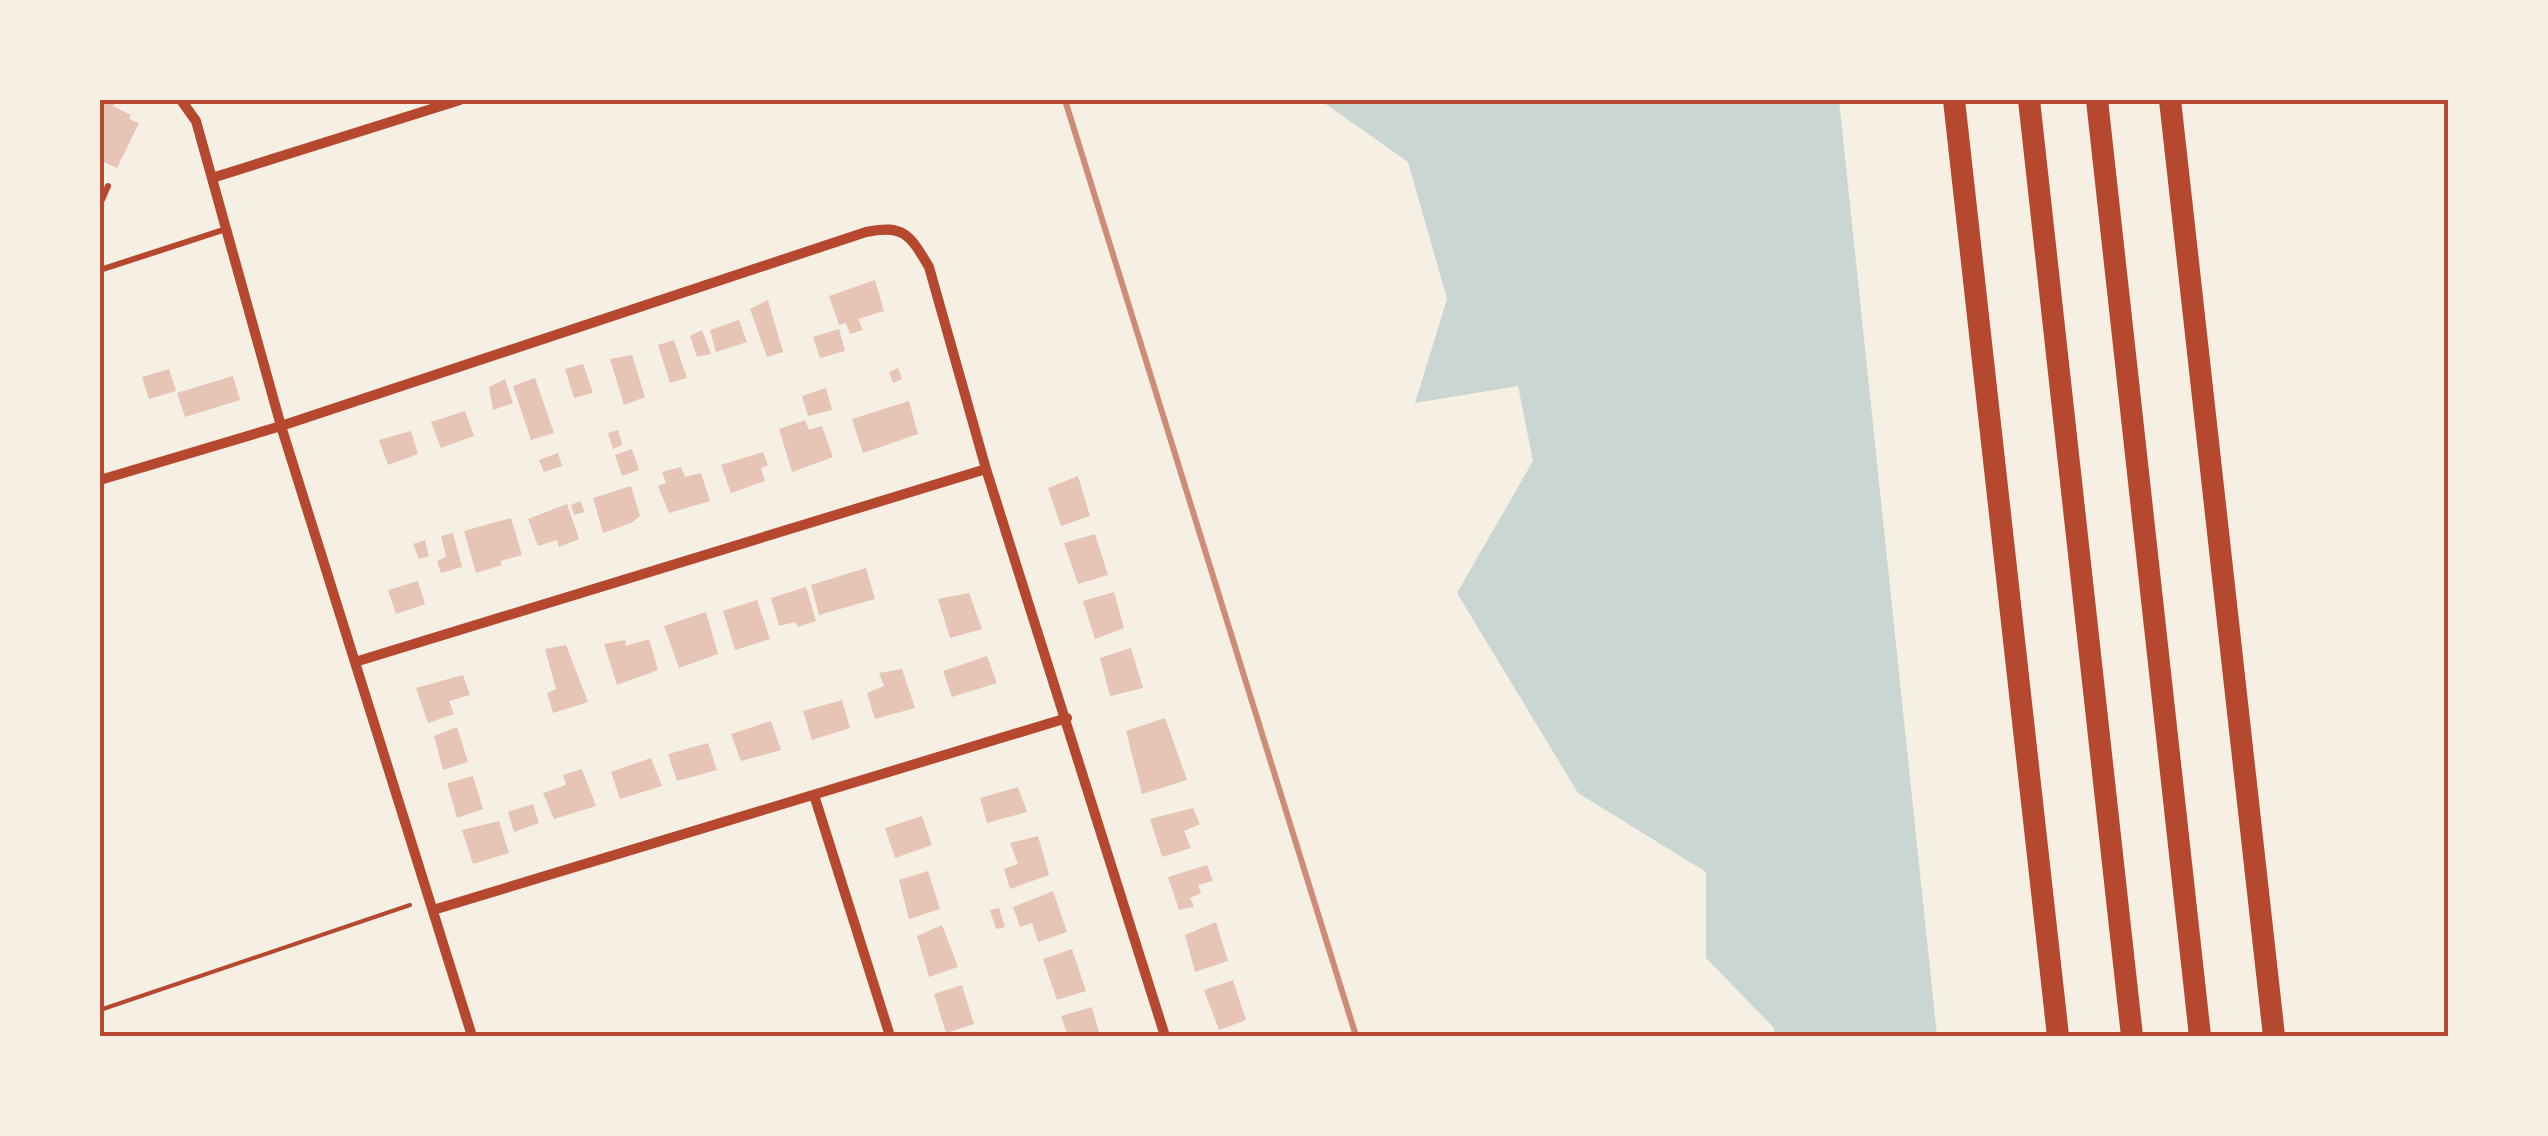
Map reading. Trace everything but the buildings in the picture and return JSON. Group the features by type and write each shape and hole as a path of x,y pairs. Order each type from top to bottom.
{"highway":[{"path":"1954,100 2058,1036"},
{"path":"2029,100 2132,1036"},
{"path":"2096,100 2200,1036"},
{"path":"2170,100 2274,1036"}],"street":[{"path":"181,100 196,121 281,426 472,1036"},
{"path":"212,178 460,100"},
{"path":"100,480 281,426 866,232 889,227 899,231 912,238 929,266 986,469 1165,1036"},
{"path":"355,662 986,469"},
{"path":"433,910 1067,718"},
{"path":"814,795 890,1036"}],"lane":[{"path":"100,204 108,186"},
{"path":"100,270 226,229"}],"path":[{"path":"100,1010 410,905"}],"shaded area":[{"path":"1320,100 1839,100 1937,1036 1775,1036 1774,1028 1706,958 1706,872 1578,793 1457,593 1533,461 1518,386 1415,403 1447,299 1408,162"}],"railway":[{"path":"1065,100 1356,1036"}]}
